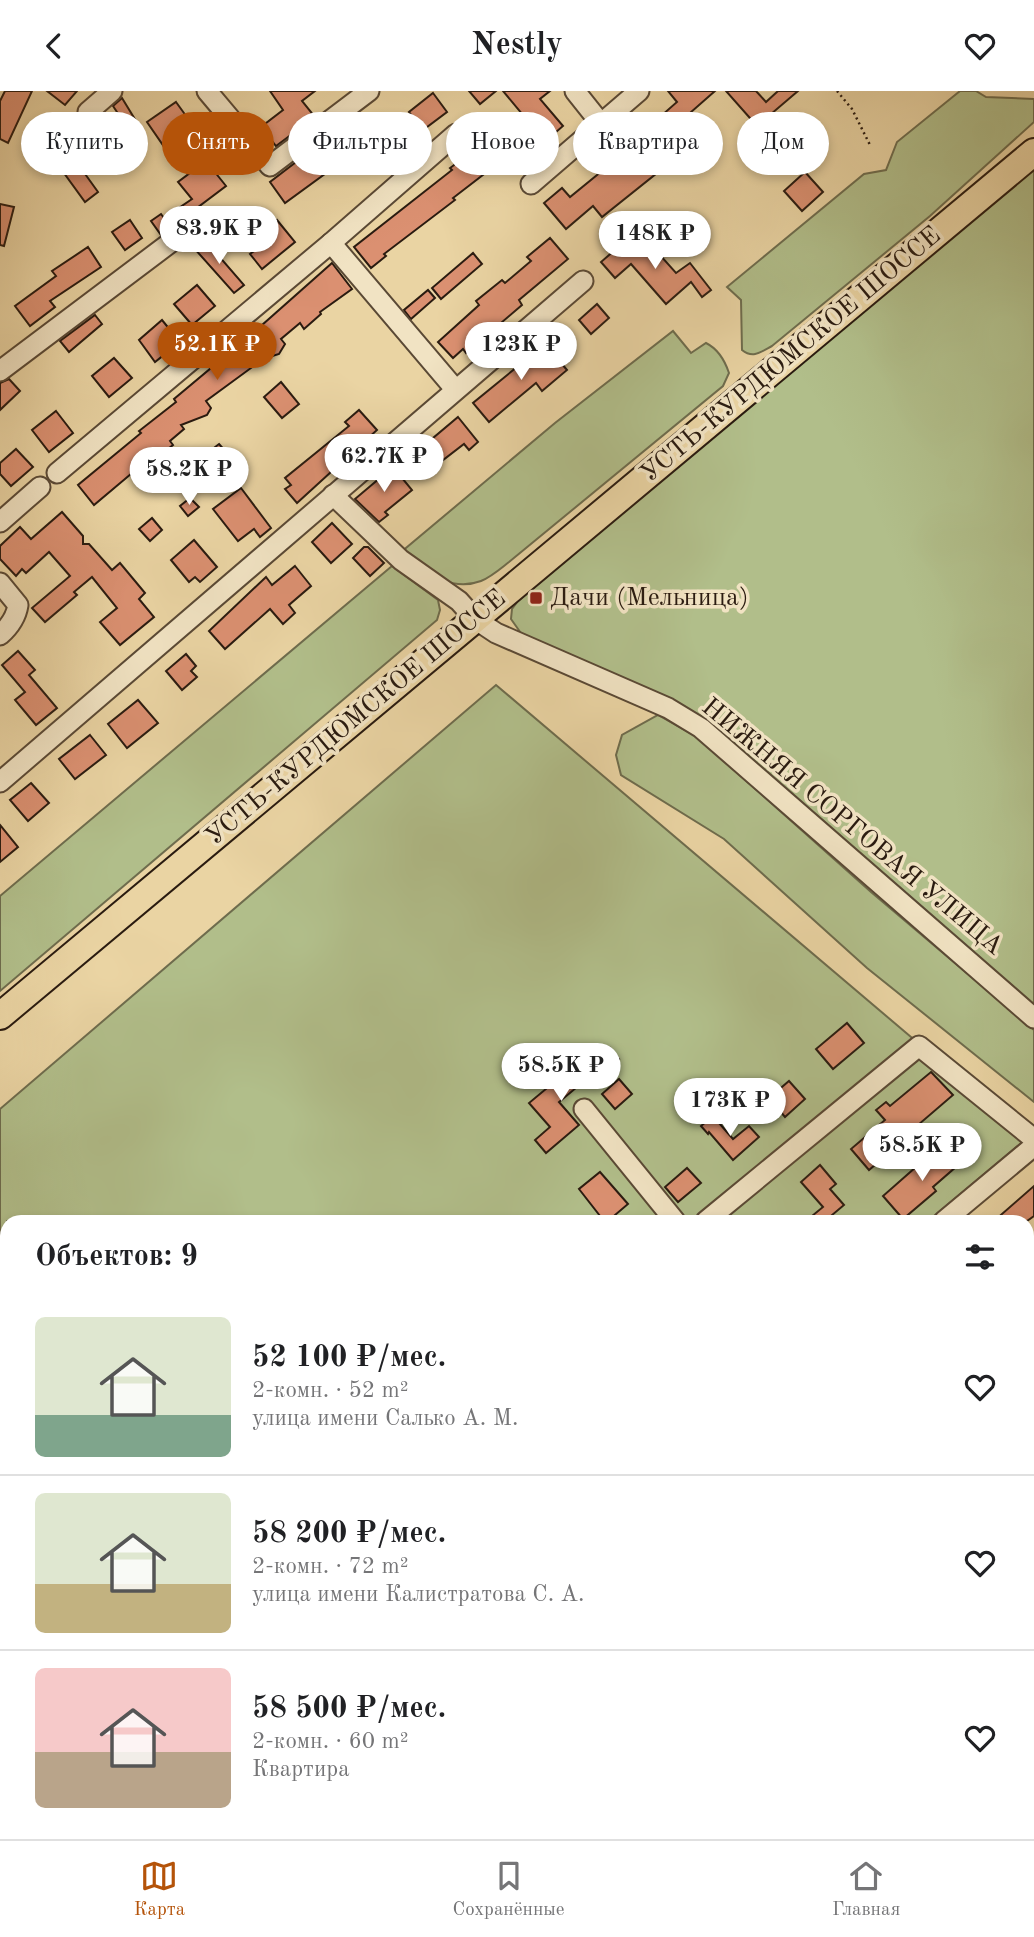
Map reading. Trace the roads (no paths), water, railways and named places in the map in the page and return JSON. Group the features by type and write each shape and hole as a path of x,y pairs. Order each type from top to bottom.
{"main road":[{"name":"УСТЬ-КУРДЮМСКОЕ ШОССЕ","path":"0,1016 1034,152"}],"street":[{"path":"88,112 112,91"},
{"path":"207,91 270,166 369,91"},
{"path":"575,91 592,112"},
{"path":"616,112 639,91"},
{"path":"57,473 446,143"},
{"path":"531,184 573,149"},
{"path":"0,371 191,227"},
{"path":"331,243 455,389"},
{"path":"0,782 583,281"},
{"path":"0,522 40,487"},
{"name":"НИЖНЯЯ СОРГОВАЯ УЛИЦА","path":"333,495 401,560 460,601 475,618 505,637 668,708 701,729 1034,1018"},
{"path":"0,583 18,605 17,613 9,627 0,635"},
{"path":"713,1215 919,1046 1034,1139"},
{"path":"584,1109 670,1215"},
{"path":"951,1215 1034,1146"}],"place":[{"name":"Дачи (Мельница)","path":"536,598"}]}
